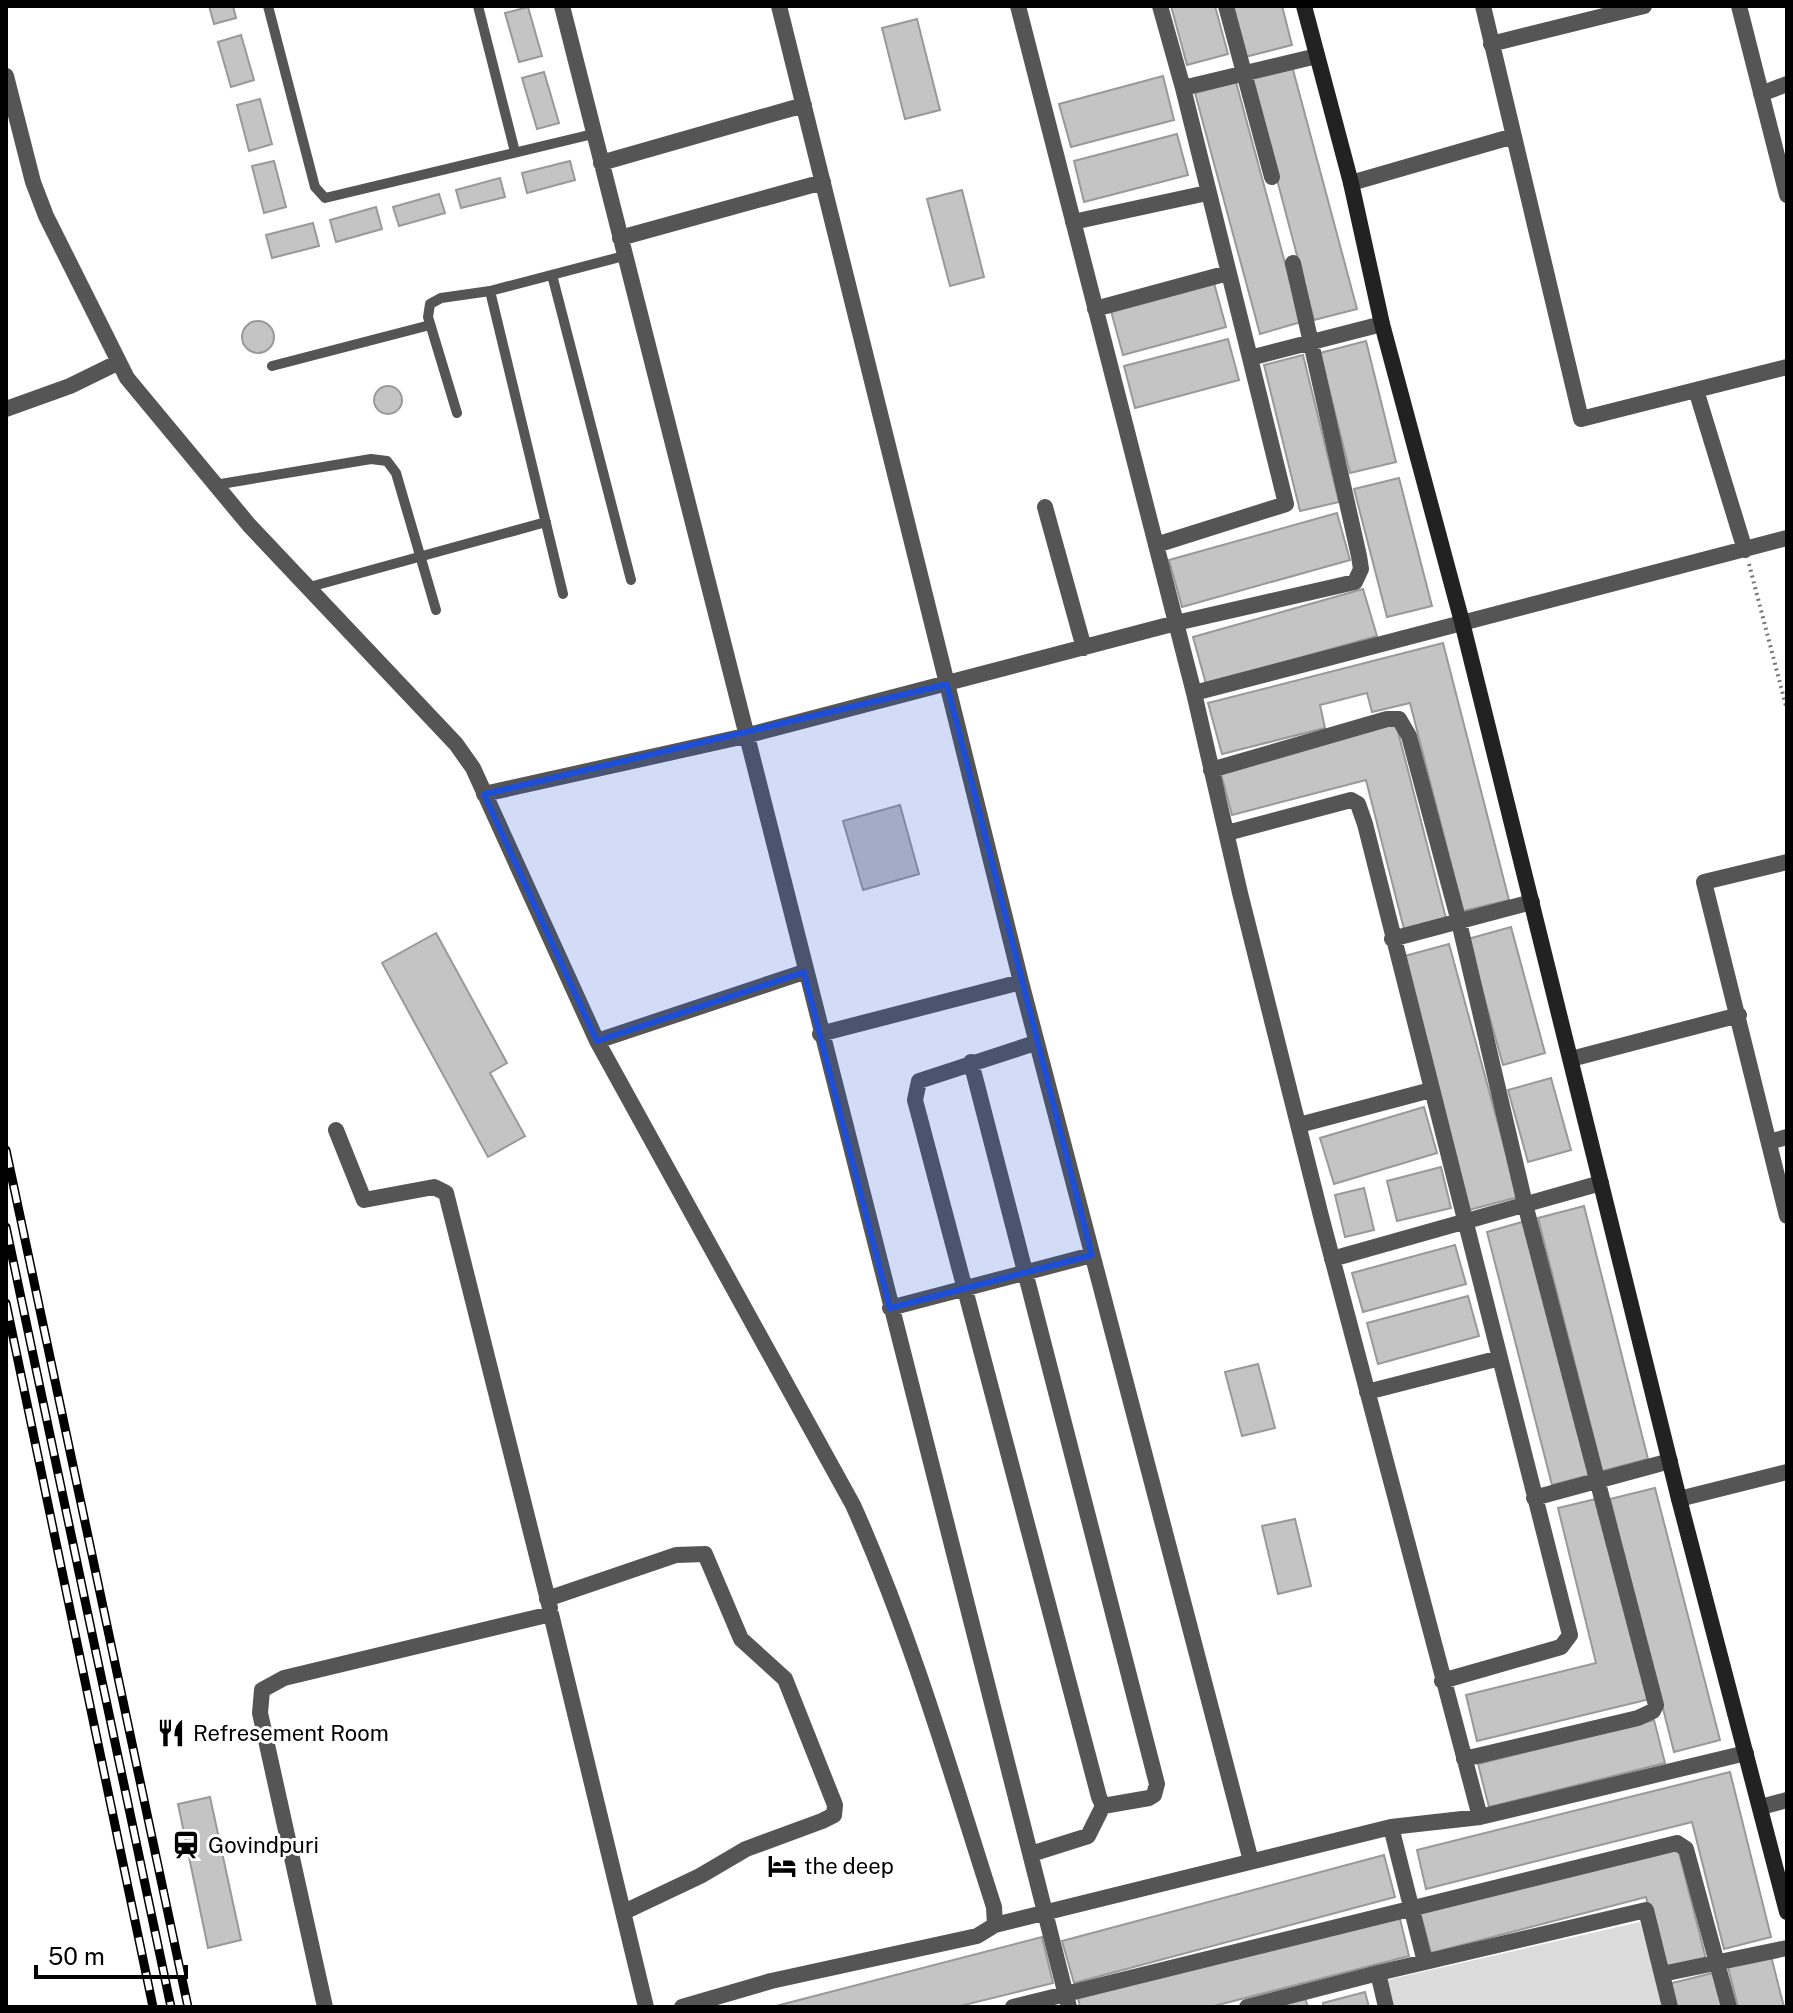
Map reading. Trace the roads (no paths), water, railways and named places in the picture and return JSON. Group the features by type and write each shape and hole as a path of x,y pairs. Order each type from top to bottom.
{"street":[{"path":"562,6 804,972 1068,2000"},
{"path":"779,6 1035,1043 1251,1861"},
{"path":"1018,6 1194,693 1332,1259 1480,1817"},
{"path":"1156,545 1286,504 1160,6"},
{"path":"1226,6 1272,177"},
{"path":"1304,6 1351,183 1382,324 1462,622 1679,1499 1787,1912"},
{"path":"1483,6 1581,419 1787,367"},
{"path":"1491,44 1644,6"},
{"path":"1739,6 1787,195"},
{"path":"1183,88 1317,56"},
{"path":"6,76 33,182 54,234 117,363 142,398 215,485 306,588 456,744 473,768 597,1041 863,1526 959,1796 994,1907 995,1925"},
{"path":"1761,94 1787,84"},
{"path":"601,163 804,105"},
{"path":"1351,183 1514,136"},
{"path":"620,238 823,182"},
{"path":"1073,222 1207,193"},
{"path":"484,794 745,736 1176,623 1343,587 1360,577 1359,556 1293,263"},
{"path":"1095,309 1228,273"},
{"path":"1250,358 1382,324"},
{"path":"6,409 70,386 117,363"},
{"path":"1696,390 1745,550"},
{"path":"1045,507 1084,648"},
{"path":"1194,693 1787,538"},
{"path":"1211,770 1387,719 1399,719 1409,736 1459,922 1525,1204 1655,1695 1653,1711 1638,1718 1464,1759"},
{"path":"1227,833 1351,800 1363,815 1570,1635 1569,1642 1561,1647 1442,1681"},
{"path":"1787,862 1704,882 1787,1216"},
{"path":"1392,939 1532,902"},
{"path":"597,1041 804,972"},
{"path":"820,1034 1021,982"},
{"path":"1571,1059 1739,1015"},
{"path":"1031,1854 1088,1836 1103,1806 962,1290 914,1093 919,1081 1035,1043"},
{"path":"971,1062 1157,1784 1154,1795 1149,1798 1103,1806"},
{"path":"1299,1125 1431,1090"},
{"path":"336,1130 364,1200 434,1187 446,1193 646,2007"},
{"path":"1769,1142 1787,1137"},
{"path":"1332,1259 1601,1183"},
{"path":"890,1308 1092,1255"},
{"path":"1367,1392 1500,1358"},
{"path":"1534,1498 1670,1461"},
{"path":"1679,1499 1787,1472"},
{"path":"325,2007 260,1713 262,1690 284,1678 549,1606 676,1555 705,1554 741,1639 785,1679 835,1805 834,1815 746,1849 715,1869 624,1912"},
{"path":"688,2006 771,1981 977,1936 995,1925 1391,1827 1480,1817 1746,1753"},
{"path":"1761,1807 1787,1800"},
{"path":"1391,1827 1425,1962"},
{"path":"1013,2007 1068,2000 1411,1908 1677,1843 1686,1849 1729,2007"},
{"path":"1250,2007 1378,1973 1646,1910 1670,2007"},
{"path":"1662,1974 1787,1948"},
{"path":"1378,1973 1386,2007"},
{"path":"1314,1990 1319,2007"}],"lane":[{"path":"268,6 320,195 343,196 593,134"},
{"path":"478,6 515,152"},
{"path":"457,413 430,325 428,309 435,300 490,291 624,256"},
{"path":"552,275 631,580"},
{"path":"490,291 563,594"},
{"path":"272,366 430,325"},
{"path":"215,485 381,458 396,473 436,610"},
{"path":"306,588 546,522"}],"railway":[{"path":"6,1150 188,2007"},
{"path":"6,1227 171,2007"},
{"path":"6,1303 153,2007"}],"place":[{"name":"Refresement Room","path":"171,1733"},
{"name":"Govindpuri","path":"186,1845"},
{"name":"the deep","path":"782,1866"}]}
